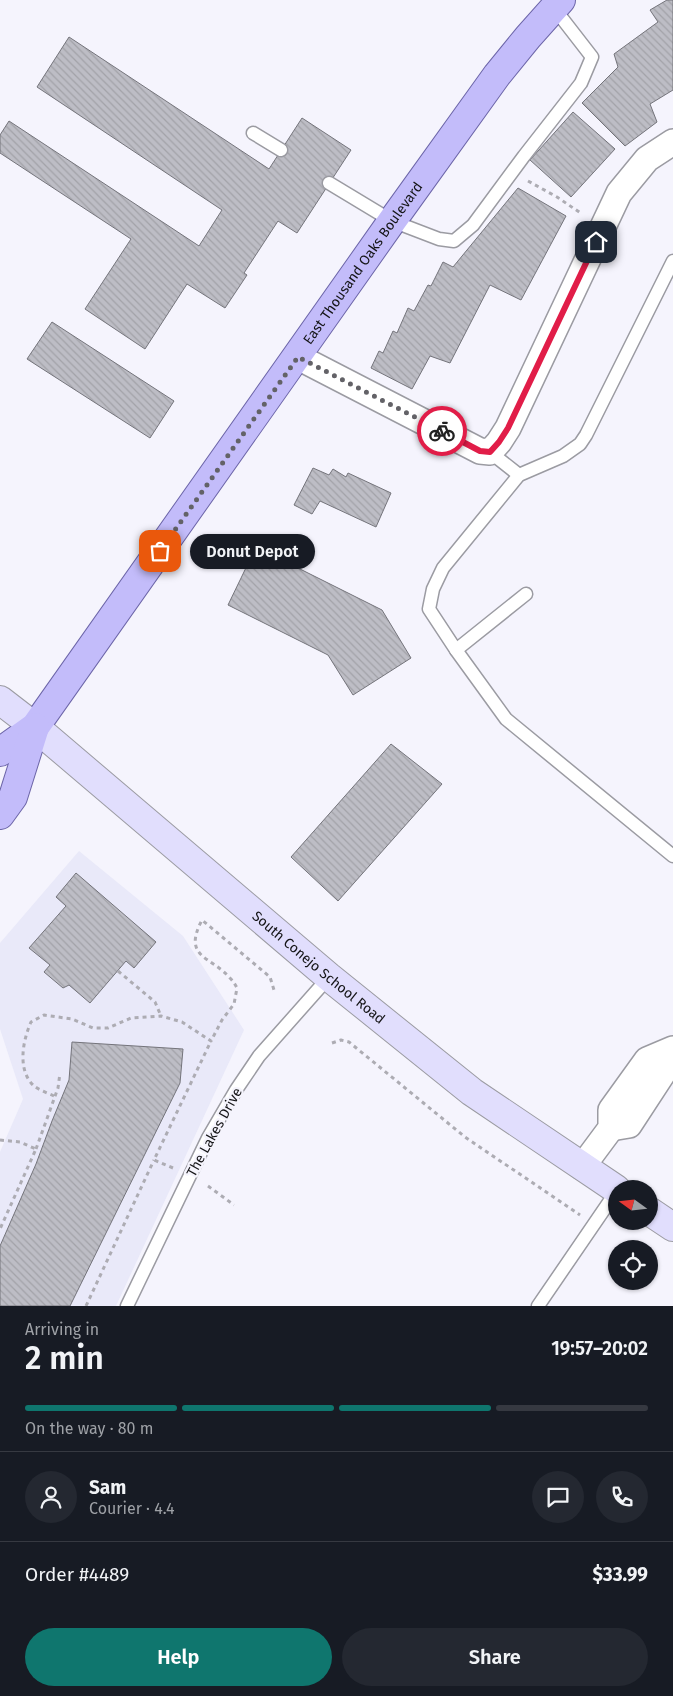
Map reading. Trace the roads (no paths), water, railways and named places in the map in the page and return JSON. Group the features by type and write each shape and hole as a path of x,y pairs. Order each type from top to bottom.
{"main road":[{"name":"East Thousand Oaks Boulevard","path":"0,815 13,797 35,727 497,75 558,4"},
{"name":"East Thousand Oaks Boulevard","path":"0,752 35,727"}],"street":[{"path":"298,357 480,451 490,452 508,428 619,193 647,159 673,142"},
{"name":"South Conejo School Road","path":"0,700 35,727 329,976 472,1092 608,1185"},
{"path":"582,1167 611,1128 629,1125 665,1070 673,1050"},
{"path":"658,1217 673,1227"}],"lane":[{"path":"330,183 392,221 440,239 454,242 473,225 512,171 581,83 592,57 558,4"},
{"path":"253,133 280,150"},
{"path":"673,261 580,444 563,456 519,475 443,568 433,589 429,609 506,719 673,856"},
{"path":"490,452 519,475"},
{"path":"456,650 526,594"},
{"name":"The Lakes Drive","path":"127,1306 208,1138 236,1090 259,1056 329,976"},
{"path":"538,1306 608,1203"}],"place":[{"name":"Donut Depot","path":"160,551"}]}
